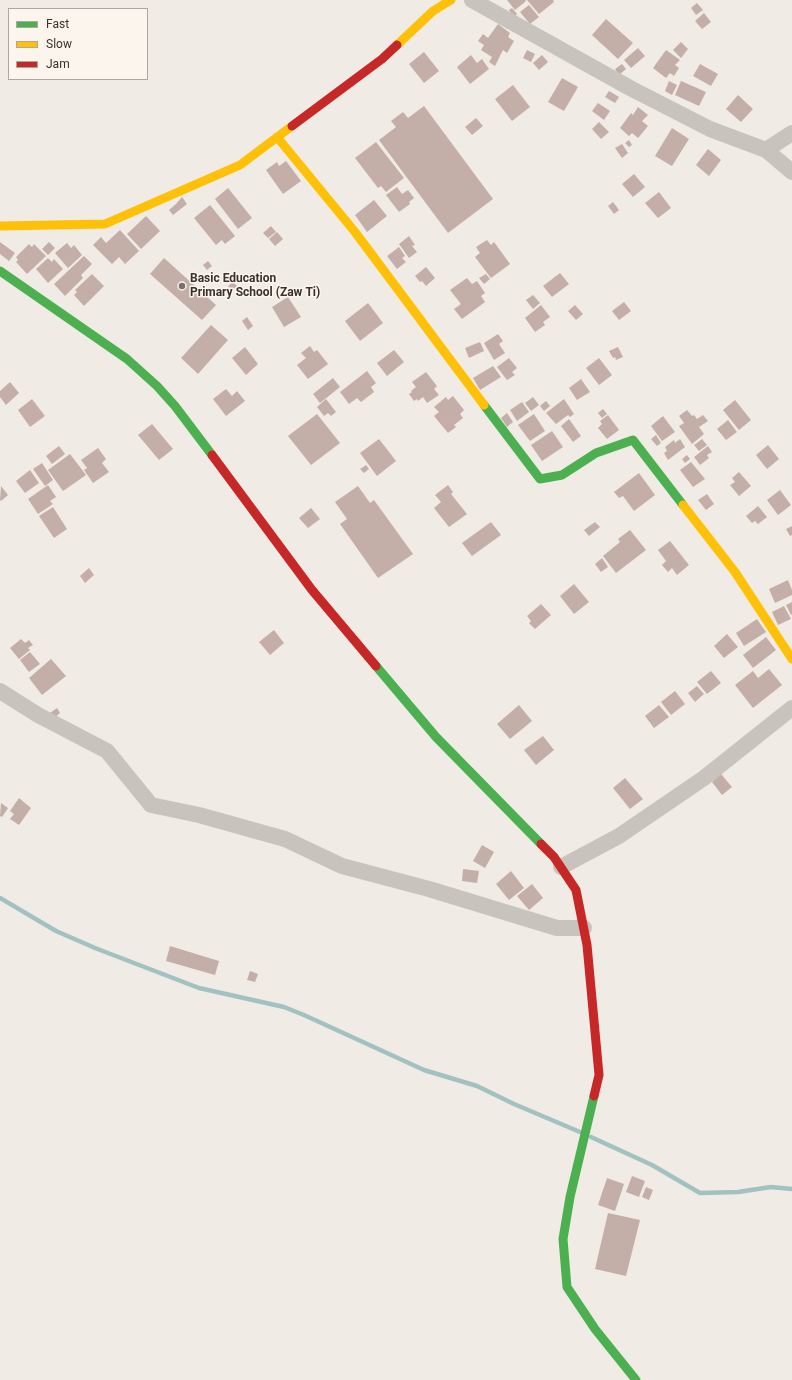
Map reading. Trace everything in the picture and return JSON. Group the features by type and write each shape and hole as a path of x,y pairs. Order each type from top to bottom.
{"main road":[{"path":"0,226 105,224 240,165 382,59 433,11 451,0"},
{"path":"277,137 355,232 540,479 562,475 596,453 633,440 735,572 792,659"},
{"path":"0,271 127,359 157,386 195,432 312,590 436,737 554,857 576,890 587,945 599,1075 570,1197 563,1239 567,1287 595,1329 636,1380"}],"street":[{"path":"472,0 630,88 710,129 766,150 792,172"},
{"path":"766,150 792,133"},
{"path":"0,691 38,715 107,751 150,805 200,814 285,839 342,866 557,928 584,928"},
{"path":"561,867 619,836 704,778 792,708"}],"building":[{"path":"507,0 525,0 526,1 515,10"},
{"path":"527,0 553,0 554,2 539,14"},
{"path":"697,3 703,10 696,15 691,8"},
{"path":"529,5 539,17 530,24 520,12"},
{"path":"512,8 517,14 514,17 509,10"},
{"path":"704,13 711,22 702,29 695,21"},
{"path":"606,19 633,43 618,59 592,35"},
{"path":"498,24 510,33 508,37 514,41 507,53 503,50 495,66 489,62 492,57 481,50 484,45 478,41 483,34 488,38"},
{"path":"681,42 688,49 681,58 673,50"},
{"path":"638,48 645,56 631,68 624,60"},
{"path":"527,50 535,54 531,62 523,58"},
{"path":"666,50 680,60 675,65 679,68 674,76 670,73 666,78 653,68"},
{"path":"424,52 439,71 424,83 409,64"},
{"path":"471,55 477,63 482,59 489,69 470,84 457,67"},
{"path":"542,55 548,62 539,70 533,63"},
{"path":"622,64 626,69 619,75 615,69"},
{"path":"700,64 718,74 711,86 693,76"},
{"path":"562,78 578,87 564,111 548,102"},
{"path":"669,81 677,85 672,95 665,91"},
{"path":"681,81 706,92 699,106 675,95"},
{"path":"513,85 530,107 512,121 495,99"},
{"path":"609,91 619,97 615,103 605,97"},
{"path":"738,95 753,109 741,122 726,109"},
{"path":"598,103 610,111 604,120 592,111"},
{"path":"424,106 493,199 448,233 379,140 396,127 391,121 403,112 408,118"},
{"path":"638,107 648,115 642,121 648,126 638,138 632,133 629,136 620,128 631,113 633,115"},
{"path":"476,118 483,126 472,135 465,127"},
{"path":"599,122 609,132 601,139 592,129"},
{"path":"672,128 689,139 672,166 655,156"},
{"path":"629,140 632,145 629,147 625,143"},
{"path":"376,142 404,178 386,192 381,186 378,188 355,158"},
{"path":"622,144 628,153 622,158 615,148"},
{"path":"708,149 721,160 709,176 696,165"},
{"path":"286,161 301,181 283,194 266,170 277,162 279,166"},
{"path":"634,174 645,187 633,197 622,184"},
{"path":"397,187 402,194 408,190 414,198 409,202 410,204 399,212 386,195"},
{"path":"228,188 252,218 238,229 215,199"},
{"path":"659,192 671,208 658,218 645,203"},
{"path":"182,197 187,204 173,215 169,210"},
{"path":"374,200 387,216 367,232 355,215"},
{"path":"613,202 619,210 614,214 608,206"},
{"path":"210,205 235,236 225,244 222,240 216,245 194,218"},
{"path":"146,216 160,231 141,249 127,234"},
{"path":"271,226 276,232 268,238 263,233"},
{"path":"120,230 139,251 125,264 119,257 112,264 93,245 101,237 106,243"},
{"path":"277,232 283,239 275,246 269,239"},
{"path":"409,236 415,245 412,246 417,252 409,258 399,244"},
{"path":"487,240 491,245 494,242 510,264 491,278 475,257 480,253 476,247"},
{"path":"0,242 15,253 9,261 0,254"},
{"path":"49,242 55,248 48,255 42,249"},
{"path":"67,243 71,248 74,245 82,255 68,268 55,253"},
{"path":"29,244 32,247 34,244 46,256 27,274 16,262 18,260 16,257"},
{"path":"399,247 405,256 402,258 406,262 397,269 387,256"},
{"path":"84,256 92,264 81,275 83,278 65,296 54,284"},
{"path":"48,258 52,262 54,259 63,269 48,283 36,269"},
{"path":"164,258 216,305 202,320 150,274"},
{"path":"208,261 212,266 207,270 203,265"},
{"path":"426,267 435,278 426,286 415,276"},
{"path":"560,273 569,284 552,297 543,286"},
{"path":"92,274 104,286 84,306 74,295 77,292 75,290"},
{"path":"486,274 490,279 484,284 479,278"},
{"path":"214,275 218,279 213,283 209,279"},
{"path":"467,278 472,284 477,281 485,293 481,296 485,302 462,319 454,309 461,304 450,290"},
{"path":"233,282 237,286 232,290 228,286"},
{"path":"533,295 540,303 533,309 526,300"},
{"path":"288,297 301,317 284,327 272,307"},
{"path":"624,302 631,311 619,320 612,311"},
{"path":"368,303 383,323 360,341 345,321"},
{"path":"541,305 550,317 543,322 545,325 535,332 525,318"},
{"path":"575,305 583,314 576,320 568,311"},
{"path":"247,317 253,326 248,330 242,321"},
{"path":"211,325 228,340 198,374 181,358"},
{"path":"498,334 503,341 499,344 505,353 494,360 484,343"},
{"path":"480,342 484,351 469,358 465,348"},
{"path":"310,346 314,352 317,350 328,364 308,379 297,365 306,358 301,353"},
{"path":"245,347 258,364 246,375 232,358"},
{"path":"618,347 623,357 616,360 609,351"},
{"path":"394,350 404,362 387,376 377,363"},
{"path":"509,358 517,368 512,372 515,375 507,380 497,367"},
{"path":"599,358 612,375 599,385 586,368"},
{"path":"493,366 501,377 480,390 473,378"},
{"path":"367,371 376,383 371,387 374,392 361,402 357,398 349,404 340,392"},
{"path":"426,372 437,386 434,389 439,395 427,403 423,397 418,401 417,399 414,401 409,394 416,387 412,382"},
{"path":"333,378 340,387 320,403 313,394"},
{"path":"581,379 590,392 577,400 569,388"},
{"path":"10,382 19,393 6,405 0,397 0,391"},
{"path":"226,389 232,396 237,391 245,401 226,416 213,399"},
{"path":"453,396 464,410 460,414 463,418 454,425 456,427 448,433 434,416 439,412 434,407 446,397 448,400"},
{"path":"533,397 539,405 531,411 525,403"},
{"path":"32,399 45,416 30,427 18,410"},
{"path":"326,399 336,412 331,416 328,413 324,416 317,407"},
{"path":"564,399 574,414 570,417 568,415 556,424 546,413"},
{"path":"735,400 751,420 739,430 723,410"},
{"path":"546,401 550,406 544,411 540,406"},
{"path":"522,402 529,412 517,421 510,410"},
{"path":"603,409 607,414 602,418 598,413"},
{"path":"687,410 697,419 703,415 708,421 699,427 704,434 692,444 679,426 684,423 679,416"},
{"path":"507,413 513,422 507,427 501,418"},
{"path":"317,414 340,443 311,465 288,436"},
{"path":"534,414 545,431 530,441 518,425"},
{"path":"608,415 619,430 607,439 598,428 602,424 600,421"},
{"path":"663,416 675,432 662,441 651,426"},
{"path":"569,419 581,436 573,442 561,426"},
{"path":"728,420 737,432 726,440 717,429"},
{"path":"152,424 173,449 159,460 138,435"},
{"path":"552,431 563,447 542,461 531,445"},
{"path":"656,435 661,443 657,446 651,439"},
{"path":"379,439 396,461 377,476 360,453"},
{"path":"680,439 685,447 668,460 664,453 667,451 665,447 674,440 675,443"},
{"path":"702,439 707,445 699,451 694,445"},
{"path":"768,445 779,459 767,469 756,455"},
{"path":"59,446 65,454 52,464 46,456"},
{"path":"708,446 712,452 707,455 709,458 700,465 694,457"},
{"path":"98,448 106,459 102,463 109,472 93,483 84,470 87,468 81,460"},
{"path":"70,454 86,475 63,491 48,470"},
{"path":"687,455 690,459 685,463 682,459"},
{"path":"691,462 705,479 693,487 680,470"},
{"path":"42,463 53,480 45,486 33,469"},
{"path":"366,465 369,469 364,473 360,469"},
{"path":"30,470 39,483 25,493 16,481"},
{"path":"739,472 751,486 739,496 730,485 735,482 732,478"},
{"path":"639,473 655,495 634,511 623,496 619,498 614,492"},
{"path":"48,485 56,497 50,501 53,504 38,514 28,499"},
{"path":"448,485 453,492 451,494 467,514 449,527 434,508 441,502 435,495"},
{"path":"1,486 8,495 1,501 0,500"},
{"path":"358,486 370,503 374,500 413,554 378,578 340,524 347,519 335,502"},
{"path":"780,490 791,505 778,515 767,500"},
{"path":"707,494 714,504 706,510 698,500"},
{"path":"758,506 767,517 758,524 755,521 752,523 746,516"},
{"path":"53,507 67,529 54,538 39,516"},
{"path":"311,508 320,519 308,528 299,518"},
{"path":"491,522 501,535 472,556 462,543"},
{"path":"595,522 600,527 589,536 584,530"},
{"path":"792,526 792,535 790,536 786,529"},
{"path":"630,530 646,550 616,573 603,556 620,542 618,539"},
{"path":"670,541 689,565 677,575 672,568 668,572 662,565 666,561 658,550"},
{"path":"602,558 608,567 601,572 595,564"},
{"path":"89,568 94,575 85,583 80,576"},
{"path":"788,580 792,590 792,595 775,603 769,589"},
{"path":"574,584 589,602 574,614 560,596"},
{"path":"792,602 792,614 791,615 786,605"},
{"path":"541,604 551,615 535,629 529,623 531,621 527,616"},
{"path":"784,606 791,619 778,625 772,612"},
{"path":"757,619 766,632 744,646 736,633"},
{"path":"274,630 284,643 270,655 259,642"},
{"path":"727,634 738,647 724,658 714,646"},
{"path":"766,637 776,650 753,668 743,655"},
{"path":"21,639 25,643 29,640 33,645 28,648 30,650 19,659 10,648"},
{"path":"30,652 40,664 29,672 20,660"},
{"path":"51,659 66,676 42,695 29,678"},
{"path":"769,669 782,685 753,708 735,685 753,671 758,678"},
{"path":"711,671 721,683 707,694 697,682"},
{"path":"697,686 704,694 695,702 688,693"},
{"path":"675,691 685,704 671,715 661,702"},
{"path":"519,705 532,721 510,739 497,724"},
{"path":"659,705 669,717 654,728 645,716"},
{"path":"57,708 60,713 54,718 50,713"},
{"path":"543,736 554,750 536,765 524,750"},
{"path":"721,774 732,787 722,795 712,782"},
{"path":"625,778 643,799 630,809 613,788"},
{"path":"19,798 31,808 19,825 10,819 14,814 10,811"},
{"path":"1,803 8,808 2,817 0,816"},
{"path":"482,845 494,852 485,868 473,861"},
{"path":"463,869 479,871 477,883 462,881"},
{"path":"511,871 524,888 509,900 496,884"},
{"path":"532,884 543,898 529,910 517,896"},
{"path":"170,946 219,961 215,975 166,961"},
{"path":"250,971 258,974 255,982 247,980"},
{"path":"632,1176 645,1181 639,1197 626,1192"},
{"path":"607,1178 624,1184 615,1211 598,1205"},
{"path":"646,1187 653,1190 649,1200 642,1197"},
{"path":"608,1213 640,1220 626,1276 595,1269"}],"waterway":[{"path":"0,898 56,931 95,948 199,988 284,1007 424,1070 477,1086 514,1104 580,1132"},
{"path":"591,1137 652,1165 700,1193 738,1192 771,1187 792,1189"}],"traffic: fast":[{"path":"0,271 127,359 157,386 175,406 212,455"},
{"path":"484,405 540,479 562,475 596,453 633,440 683,505"},
{"path":"376,666 436,737 541,844"},
{"path":"594,1096 570,1197 563,1239 567,1287 595,1329 636,1380"}],"traffic: slow":[{"path":"397,45 433,11 451,0"},
{"path":"0,226 105,224 240,165 292,126"},
{"path":"277,137 355,232 484,405"},
{"path":"683,505 735,572 792,659"}],"traffic: jam":[{"path":"292,126 382,59 397,45"},
{"path":"212,455 312,590 376,666"},
{"path":"541,844 554,857 576,890 587,945 599,1075 594,1096"}],"place":[{"name":"Basic Education Primary School (Zaw Ti)","path":"182,286"}]}
